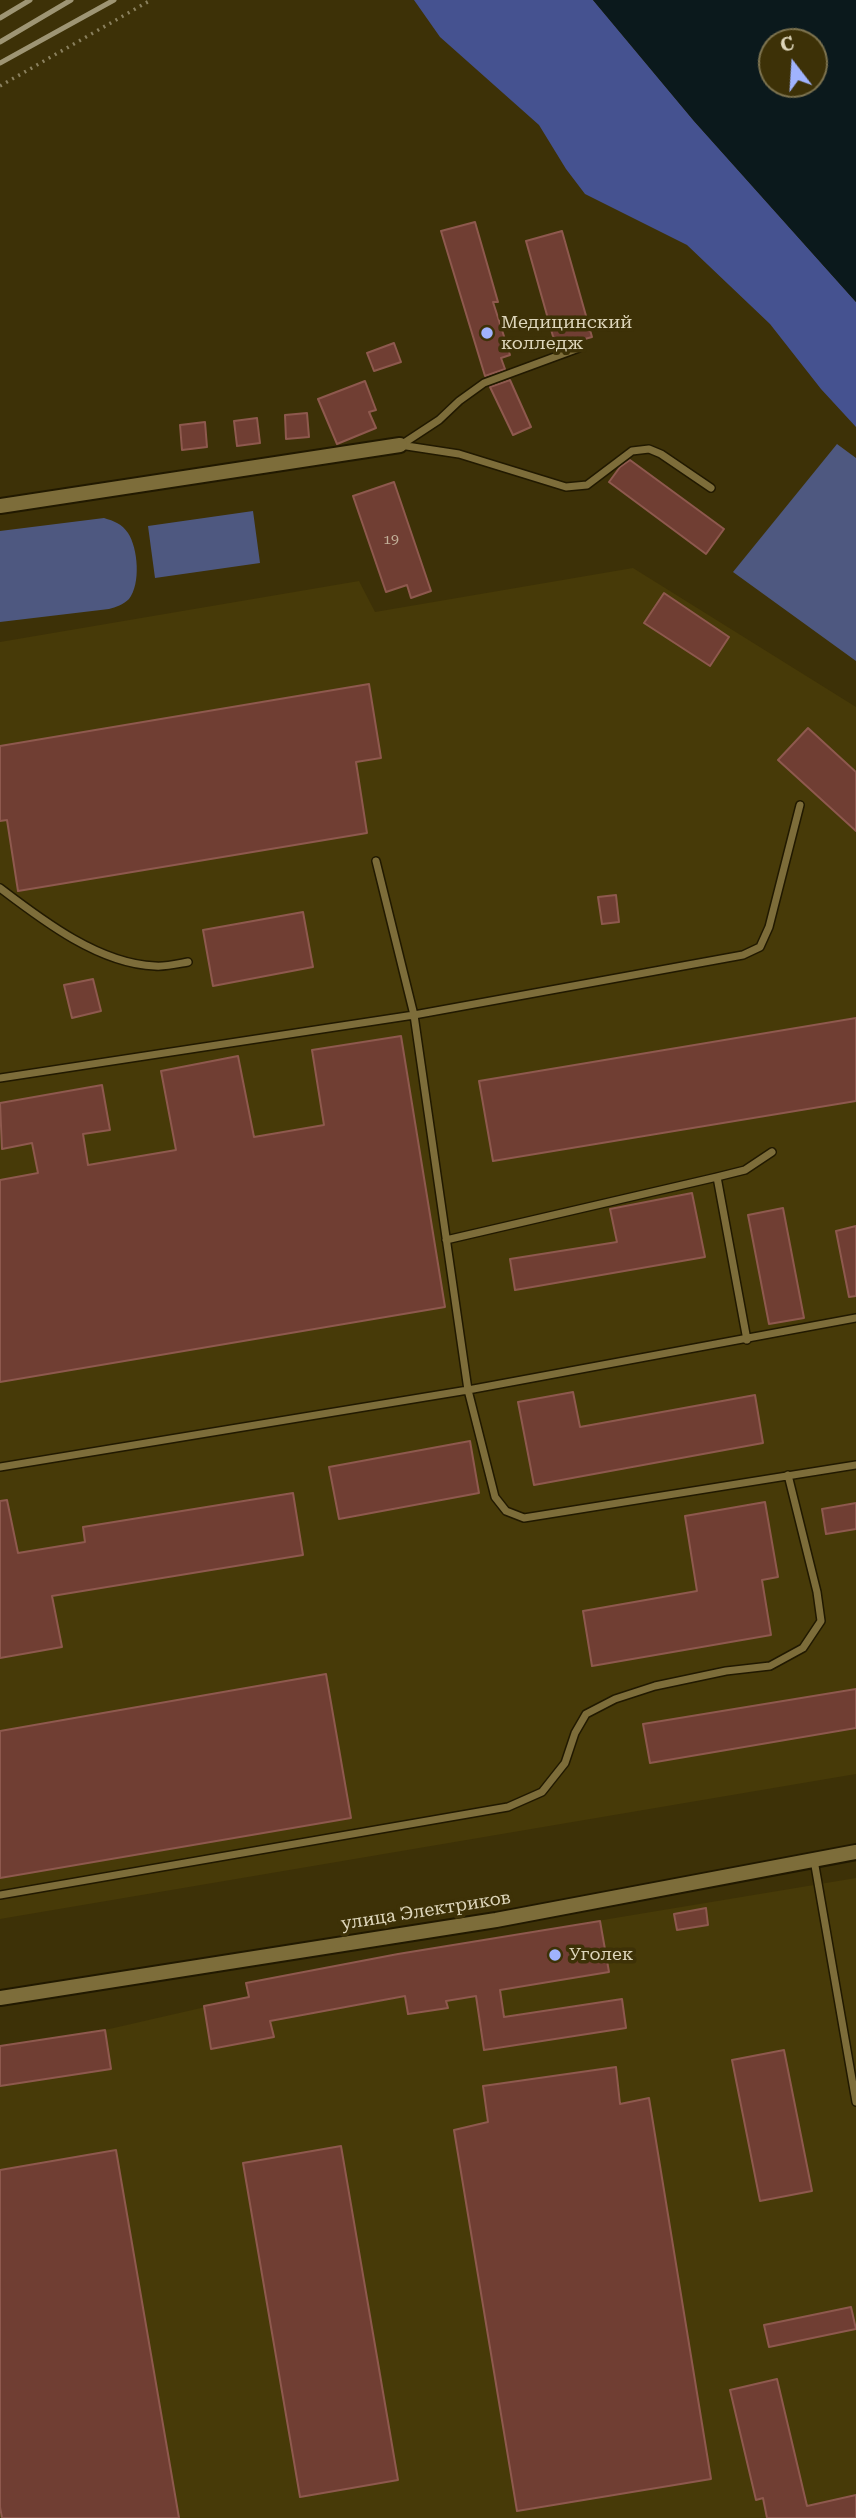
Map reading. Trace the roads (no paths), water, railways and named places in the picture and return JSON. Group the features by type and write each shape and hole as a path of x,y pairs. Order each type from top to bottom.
{"street":[{"path":"0,506 400,445"},
{"name":"улица Электриков","path":"0,1998 496,1920 856,1852"}],"lane":[{"path":"400,445 439,420 484,383 579,348"},
{"path":"400,445 458,454 566,487 587,485 632,451 649,449 661,454 711,488"},
{"path":"0,1078 414,1015 743,955 760,947 769,927 800,805"},
{"path":"376,861 414,1015 468,1390 495,1497 506,1511 524,1518 856,1465"},
{"path":"0,888 55,929 112,957 155,966 188,962"},
{"path":"446,1240 745,1170 772,1152"},
{"path":"717,1177 747,1340"},
{"path":"0,1467 468,1390 856,1318"},
{"path":"0,1895 508,1807 542,1792 565,1763 575,1733 586,1714 615,1699 655,1686 726,1671 770,1666 803,1648 821,1621 817,1592 788,1475"},
{"path":"814,1860 856,2102"}],"railway":[{"path":"0,18 30,0"},
{"path":"0,42 71,0"},
{"path":"0,63 114,0"}],"place":[{"name":"Медицинский колледж","path":"487,333"},
{"name":"Уголек","path":"555,1955"}]}
